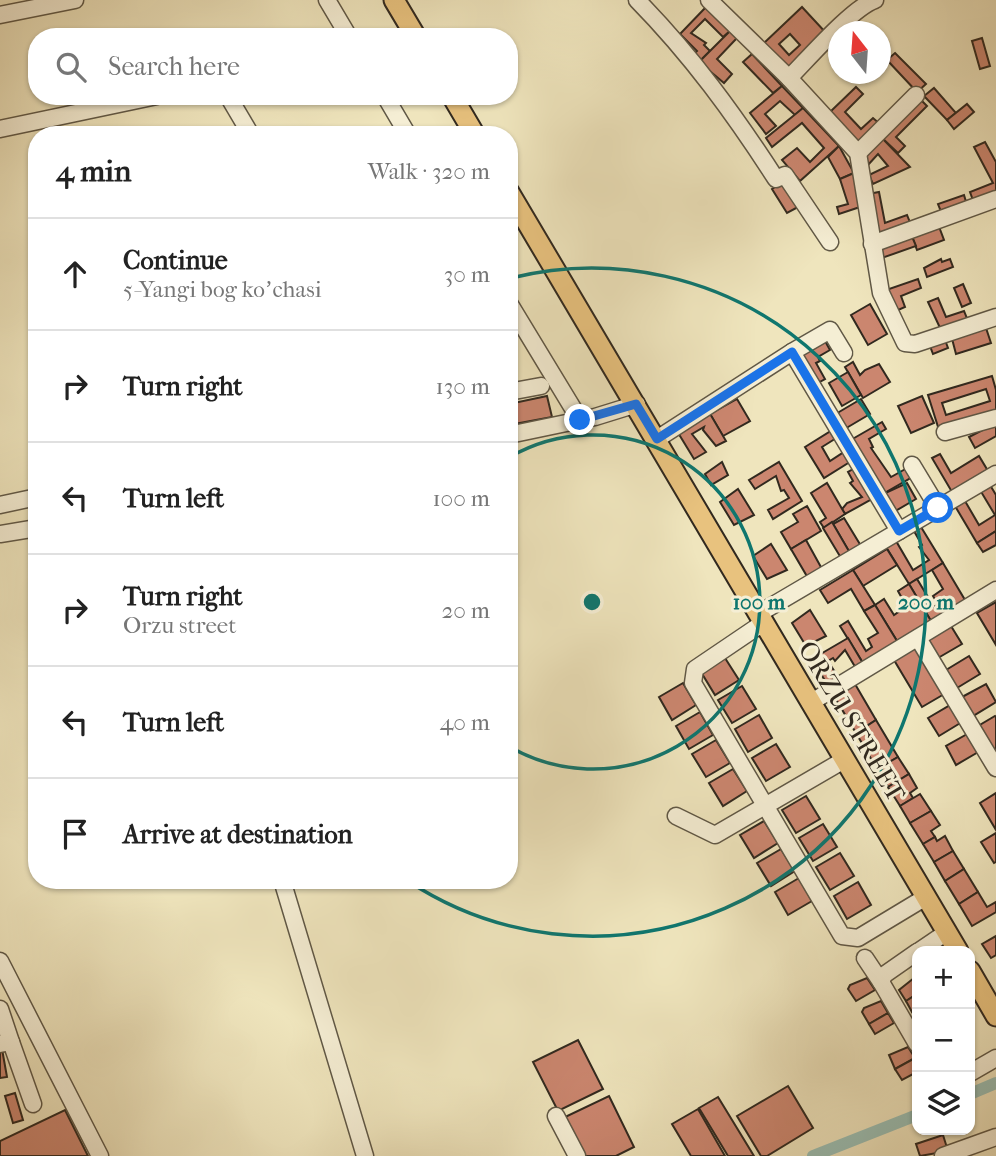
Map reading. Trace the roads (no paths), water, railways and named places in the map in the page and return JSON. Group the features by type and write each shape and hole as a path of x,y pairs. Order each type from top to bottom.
{"main road":[{"path":"394,0 411,28"},
{"path":"457,105 470,126"},
{"name":"ORZU STREET","path":"518,207 955,946"},
{"path":"975,980 996,1016"}],"street":[{"path":"0,15 75,0"},
{"path":"327,0 344,28"},
{"path":"637,0 688,53 733,113 776,179 785,174 830,242"},
{"path":"709,0 789,78 858,153 864,175 881,293 905,343 915,344 996,317"},
{"path":"789,78 845,23 875,0"},
{"path":"858,153 916,95"},
{"path":"0,129 114,105"},
{"path":"233,105 246,126"},
{"path":"390,105 403,126"},
{"path":"872,244 996,199"},
{"path":"518,318 580,420"},
{"path":"657,439 830,330 844,354"},
{"path":"792,352 899,531"},
{"path":"518,390 541,386"},
{"path":"518,433 580,420 636,404"},
{"path":"945,432 996,418"},
{"path":"912,465 938,508"},
{"path":"926,897 858,938 842,936 693,683 695,670 760,619 899,531 996,474"},
{"path":"0,505 28,499"},
{"path":"0,534 28,529"},
{"path":"810,703 996,590"},
{"path":"918,638 996,768"},
{"path":"676,816 715,835 767,808 844,760"},
{"path":"285,889 365,1156"},
{"path":"927,946 947,932"},
{"path":"881,982 884,975 912,956"},
{"path":"865,958 912,1035"},
{"path":"0,961 100,1156"},
{"path":"0,1009 5,1043 33,1104"},
{"path":"972,1072 996,1058"},
{"path":"556,1116 577,1156"},
{"path":"943,1156 996,1137"}],"waterway":[{"path":"975,1092 996,1083"},
{"path":"813,1156 912,1117"}]}
